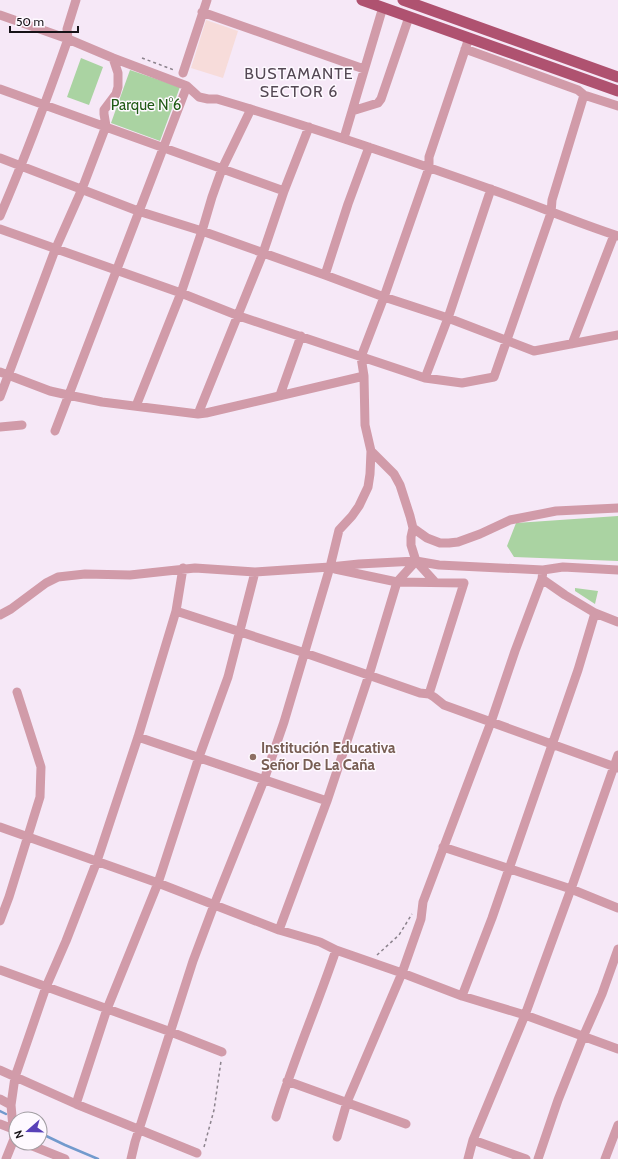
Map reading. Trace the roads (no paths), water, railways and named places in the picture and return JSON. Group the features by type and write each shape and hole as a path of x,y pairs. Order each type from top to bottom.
{"main road":[{"path":"362,0 618,91"},
{"path":"403,0 618,77"}],"street":[{"path":"0,216 45,104 68,39 67,29 76,0"},
{"path":"183,73 207,0"},
{"path":"344,138 383,7"},
{"path":"202,12 364,69"},
{"path":"0,26 2,16 68,39 187,86 199,97 218,99 344,138 491,189 551,213 616,235 572,344"},
{"path":"352,111 378,103 381,99 409,17"},
{"path":"131,1159 138,1130 194,962 214,905 264,780 284,722 330,567 339,530 359,506 368,487 371,451 365,425 364,376 361,357 384,297 429,168 429,157 469,38"},
{"path":"465,49 618,106"},
{"path":"0,397 4,373 82,189 106,126 104,110 116,94 118,87 118,73 113,58"},
{"path":"0,229 55,250 180,293 239,316 425,378 462,383 494,377 551,213 552,200 581,92 581,78"},
{"path":"55,431 187,86"},
{"path":"0,89 284,191"},
{"path":"136,406 180,293 222,169 251,109"},
{"path":"198,414 239,316 263,253 284,191 309,127"},
{"path":"325,275 348,204 369,147"},
{"path":"0,158 138,211 202,231 384,297 448,318 534,351 618,335"},
{"path":"425,378 448,318 491,189"},
{"path":"280,395 302,336"},
{"path":"4,373 50,391 68,395 102,402 198,414 364,376"},
{"path":"0,428 22,425"},
{"path":"371,451 394,474 405,500 413,528 411,545 416,561 435,582"},
{"path":"413,528 426,538 440,543 448,543 458,542 480,534 510,520 556,511 618,508"},
{"path":"279,930 328,801 369,675 397,582 416,561"},
{"path":"0,615 11,609 46,583 58,577 85,574 115,576 183,568 209,568 255,572 416,561 439,566 543,574 563,567 618,570"},
{"path":"330,567 355,574 397,582 464,583 429,694"},
{"path":"12,1111 15,1077 46,987 66,941 97,861 138,737 176,611 183,568"},
{"path":"76,1104 107,1009 158,882 199,757 228,677 255,572"},
{"path":"543,574 565,595 596,613 618,622"},
{"path":"337,1137 347,1102 402,973 420,919 422,902 491,722 543,574"},
{"path":"176,611 240,631 420,693 429,694 444,705 553,743 616,767"},
{"path":"462,996 492,918 578,670 596,613"},
{"path":"0,921 40,797 41,768 17,692"},
{"path":"138,737 328,801"},
{"path":"468,1159 474,1140 525,1016 616,767 618,755"},
{"path":"0,828 158,882 279,930 320,942 336,950 462,996 525,1016 618,1050"},
{"path":"443,847 571,889 618,908"},
{"path":"538,1159 558,1100 602,994 618,949"},
{"path":"276,1117 287,1081 336,950"},
{"path":"0,970 222,1052"},
{"path":"0,1070 138,1130 197,1152"},
{"path":"287,1081 406,1124"},
{"path":"0,1099 11,1105"},
{"path":"605,1159 618,1125"},
{"path":"474,1140 526,1159"},
{"path":"44,1151 64,1159"}],"waterway":[{"path":"0,1111 6,1114"},
{"path":"48,1137 98,1159"}],"place":[{"name":"Institución Educativa Señor De La Caña","path":"253,757"}],"district":[{"name":"BUSTAMANTE SECTOR 6","path":"299,82"}],"park label":[{"name":"Parque N°6","path":"146,105"}]}
